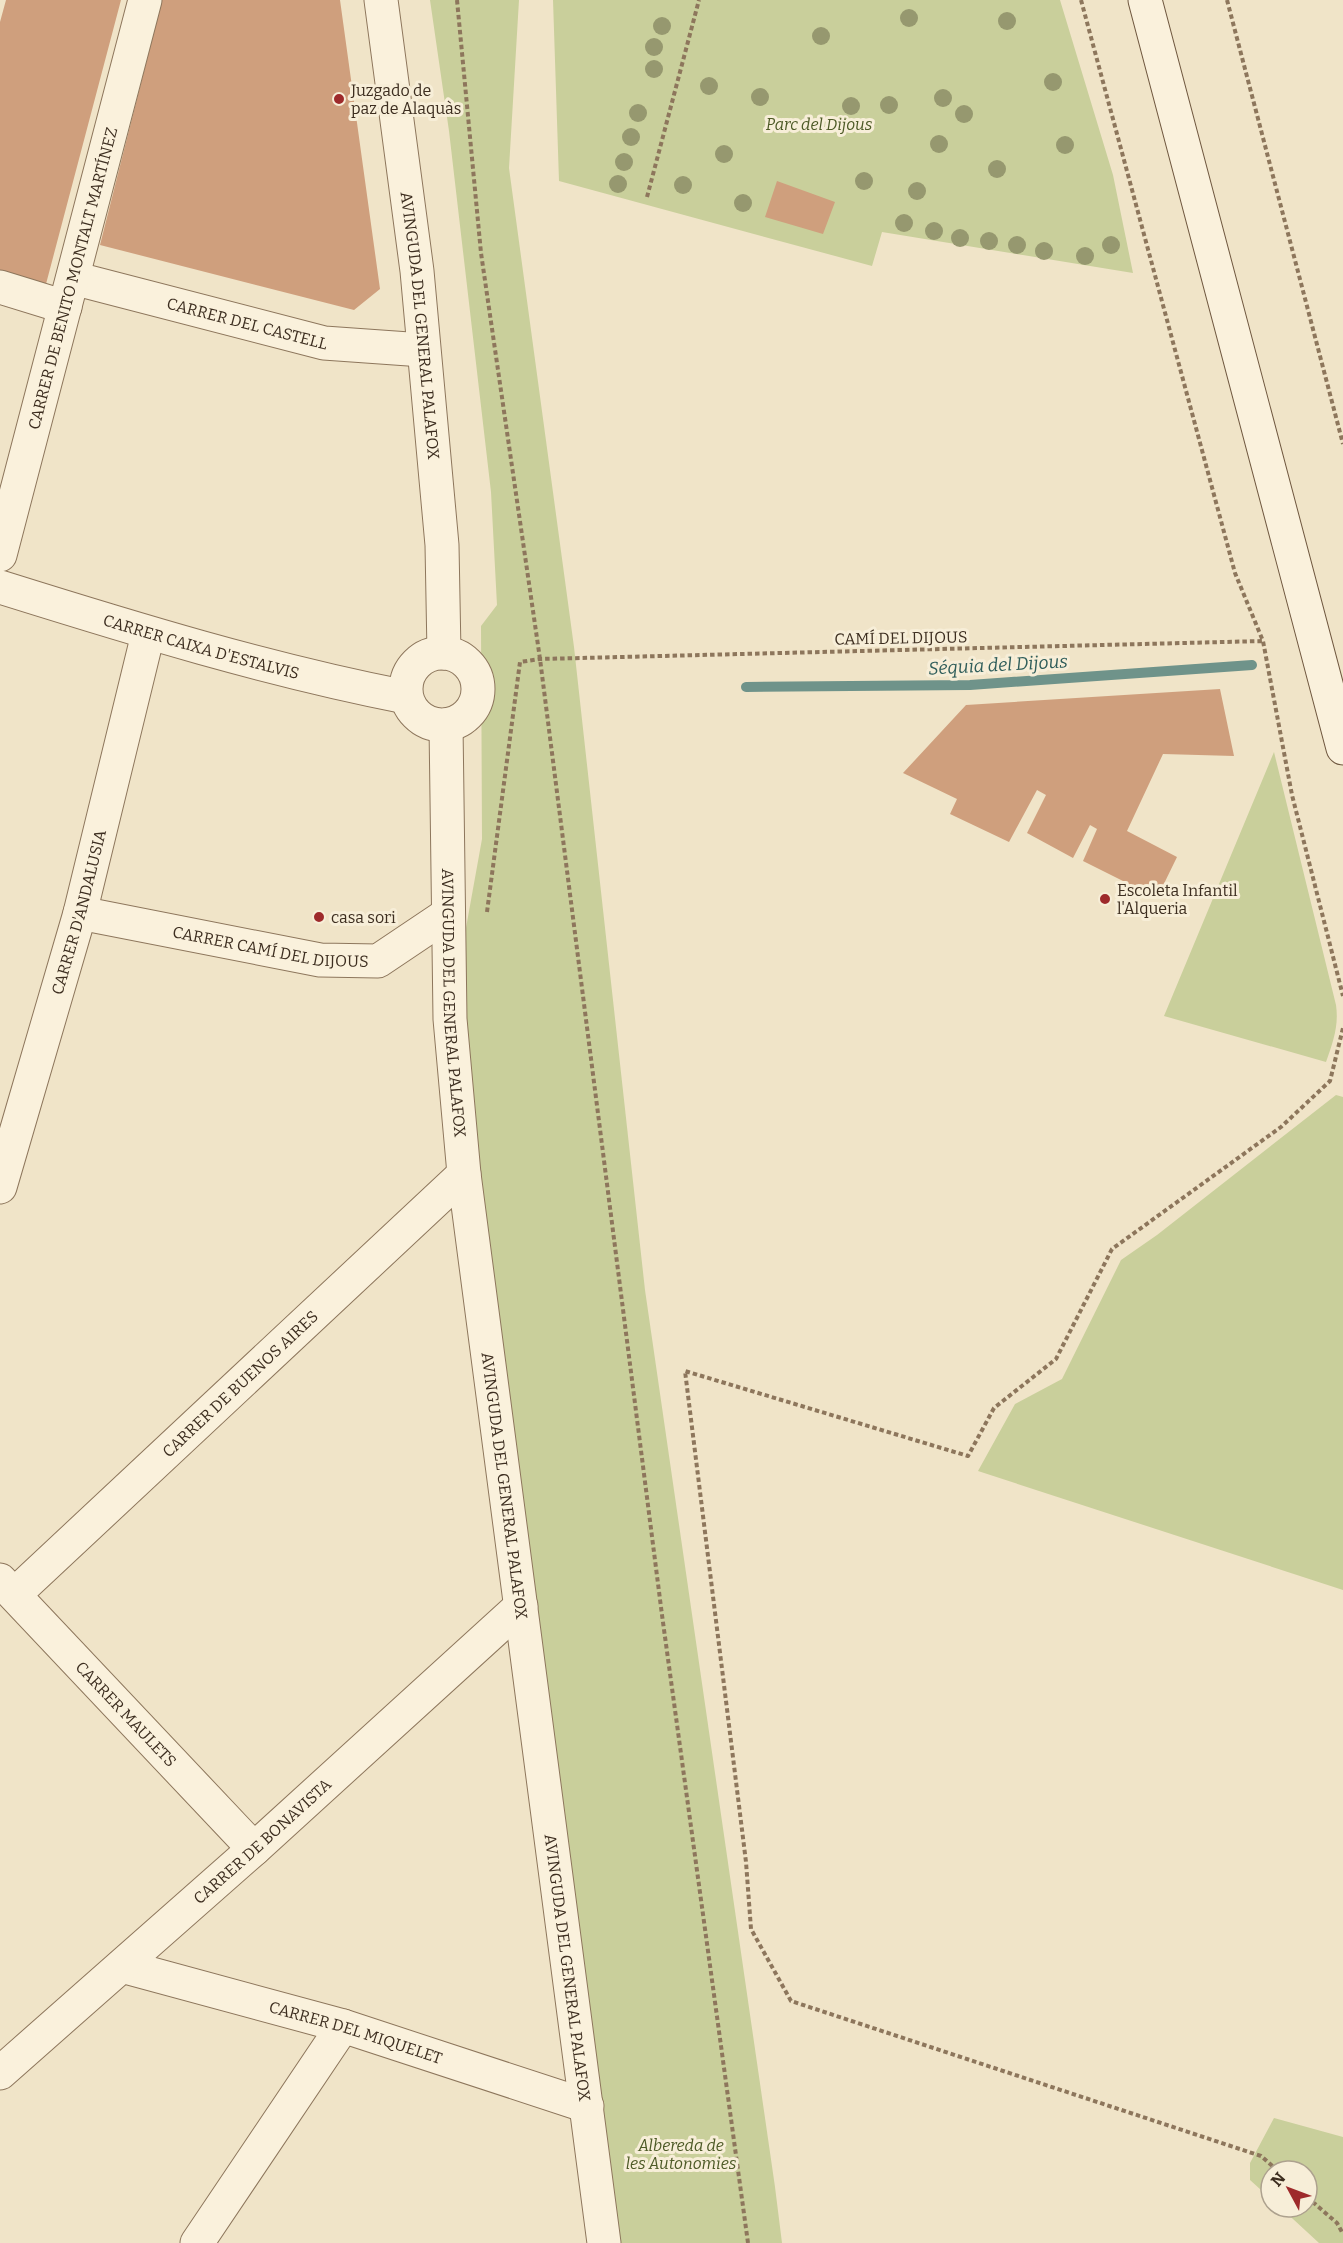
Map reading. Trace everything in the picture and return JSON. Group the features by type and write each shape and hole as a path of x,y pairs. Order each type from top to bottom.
{"street":[{"name":"CARRER DE BENITO MONTALT MARTÍNEZ","path":"0,555 145,0"},
{"name":"AVINGUDA DEL GENERAL PALAFOX","path":"381,0 417,271 442,545 444,653"},
{"path":"1145,0 1343,748"},
{"name":"CARRER DEL CASTELL","path":"0,287 69,292 324,343 423,350"},
{"name":"CARRER CAIXA D'ESTALVIS","path":"0,587 148,634 346,685 406,697"},
{"name":"CARRER D'ANDALUSIA","path":"0,1187 80,913 148,634"},
{"path":"444,653 462,659 470,666 478,683 476,702 471,711 464,718 446,725 428,723 420,719 406,697 406,680 414,665 428,655 444,653"},
{"name":"AVINGUDA DEL GENERAL PALAFOX","path":"446,725 450,1019 464,1174 604,2243"},
{"name":"CARRER CAMÍ DEL DIJOUS","path":"80,913 320,960 378,962 448,914"},
{"name":"CARRER DE BUENOS AIRES","path":"7,1587 464,1174"},
{"name":"CARRER MAULETS","path":"7,1587 254,1849"},
{"name":"CARRER DE BONAVISTA","path":"0,2073 254,1849 521,1606"},
{"name":"CARRER DEL MIQUELET","path":"122,1966 343,2026 587,2106"},
{"path":"197,2243 343,2026"}],"path":[{"path":"457,0 481,254 540,659 662,1615 748,2243"},
{"path":"647,198 699,0"},
{"path":"1081,0 1235,573 1263,641 1292,795 1343,996"},
{"path":"1227,0 1343,444"},
{"name":"CAMÍ DEL DIJOUS","path":"540,659 1263,641"},
{"path":"1264,2159 791,2001 751,1929 744,1850 685,1371 968,1456 994,1408 1056,1359 1112,1249 1281,1127 1322,1089 1330,1081 1343,1028"},
{"path":"1319,2207 1337,2223 1343,2234"}],"green space":[{"name":"Albereda de les Autonomies","path":"430,0 519,0 509,168 574,647 645,1290 782,2243 604,2243 464,1174 460,961 482,839 481,626 497,605 491,492 449,131"},
{"name":"Parc del Dijous","path":"553,0 1060,0 1113,175 1133,273 882,232 872,266 559,181"},
{"path":"1274,752 1336,1005 1336,1027 1326,1062 1164,1016"},
{"path":"1336,1095 1343,1097 1343,1590 978,1471 1015,1404 1062,1379 1121,1260 1157,1235"},
{"path":"1274,2118 1343,2137 1343,2243 1319,2243 1293,2219 1319,2219 1319,2159 1259,2159 1259,2188 1250,2180 1250,2163"}],"building":[{"path":"6,0 121,0 46,284 0,271 0,22"},
{"path":"162,0 340,0 380,289 354,310 100,245"},
{"path":"777,181 835,202 823,234 765,217"},
{"path":"1220,689 1234,756 1163,754 1127,831 1177,857 1157,898 1083,861 1097,829 1090,825 1073,858 1027,833 1046,795 1037,790 1009,842 950,814 957,799 903,773 966,705"}],"waterway":[{"name":"Séquia del Dijous","path":"746,687 970,685 1252,665"}],"place":[{"name":"Juzgado de paz de Alaquàs","path":"339,99"},
{"name":"Escoleta Infantil l'Alqueria","path":"1105,899"},
{"name":"casa sori","path":"319,917"}]}
